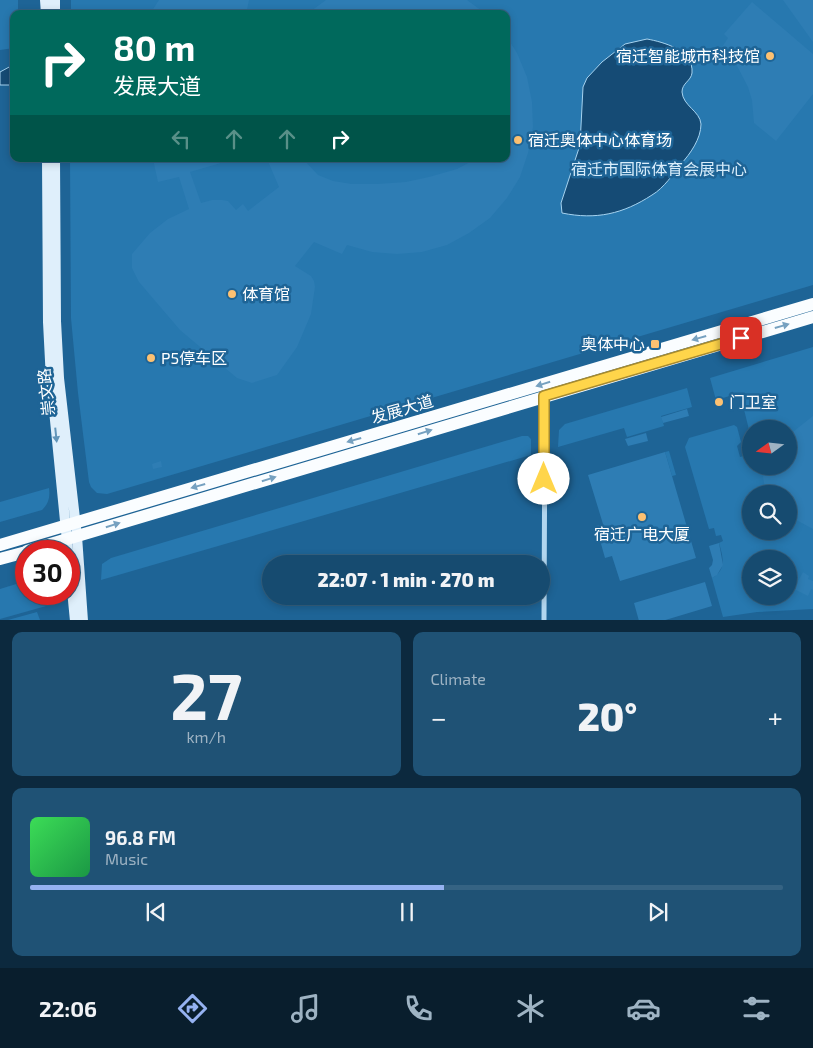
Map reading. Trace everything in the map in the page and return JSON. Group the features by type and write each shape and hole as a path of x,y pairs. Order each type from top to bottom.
{"main road":[{"name":"发展大道","path":"0,545 813,304"},
{"name":"发展大道","path":"76,540 544,396 813,317"},
{"name":"发展大道","path":"0,559 15,555"}],"street":[{"name":"崇文路","path":"46,162 48,322 54,417 70,524"},
{"name":"崇文路","path":"55,162 56,321 70,540"},
{"path":"544,396 544,620"},
{"name":"崇文路","path":"80,598 84,620"},
{"path":"74,605 75,620"}],"green space":[{"path":"0,0 18,0 18,10 10,10 10,49 0,50"},
{"name":"宿迁市国际体育会展中心","path":"71,0 813,0 813,285 107,494 97,493 89,482 71,318 70,162 510,162 510,10 71,10"},
{"path":"813,347 813,609 757,612 723,617 712,578 722,567 723,562 719,543 723,541 721,535 716,536 714,528 709,529 685,447 689,438 734,425 737,427 741,442 737,446 740,457 742,456 742,475 798,475 798,420 747,420 740,393 716,400 710,378"},
{"path":"687,388 692,407 661,416 664,426 627,437 624,428 558,447 559,430 565,424"},
{"path":"522,436 528,436 531,439 531,455 101,580 102,564 111,558"},
{"path":"669,451 676,475 672,476 665,452"},
{"path":"49,488 49,500 42,510 0,522 0,502"},
{"path":"15,584 15,605 50,605 0,619 0,589"},
{"path":"37,612 40,620 8,620"}],"shaded area":[{"path":"647,39 676,48 688,58 692,73 683,86 682,92 685,101 700,119 701,130 697,141 688,156 664,185 641,202 609,214 586,216 562,213 561,203 580,145 583,87 587,78 602,62 625,44"},
{"path":"10,67 10,85 0,85 0,72"}],"building":[{"path":"159,0 249,0 247,10 153,10"},
{"path":"326,0 467,0 481,10 312,10"},
{"path":"783,0 813,0 813,42"},
{"path":"752,2 813,54 813,94 776,141 754,123 752,100 748,87 735,62 722,47 728,38 724,34"},
{"path":"510,42 517,53 527,77 532,102 533,127 528,153 520,177 507,198 490,218 469,233 447,245 422,252 397,254 372,252 347,245 342,254 314,242 295,266 311,276 315,287 311,314 297,347 277,375 252,383 237,378 180,330 139,282 132,268 132,254 150,233 168,219 189,209 179,177 158,182 154,162 224,162 190,172 201,203 212,200 228,201 236,210 243,204 248,211 279,187 268,162 306,162 318,175 333,181 352,184 406,182 457,169 470,162 510,162"},
{"path":"687,409 689,416 663,423 661,417"},
{"path":"813,416 813,529 797,520 797,485 764,485 763,477 763,475 798,475 798,428"},
{"path":"646,433 648,441 628,446 625,439"},
{"name":"宿迁广电大厦","path":"665,452 696,558 620,581 612,556 605,558 596,526 603,524 588,475"},
{"path":"161,461 162,467 153,469 152,464"},
{"path":"719,543 723,565 717,575 712,578 709,568 713,560 709,546"},
{"path":"803,572 809,576 808,579 813,581 813,590 811,589 808,596 797,590 797,583"},
{"path":"705,582 712,606 665,620 639,620 634,603"}],"place":[{"name":"宿迁智能城市科技馆","path":"770,56"},
{"name":"宿迁奥体中心体育场","path":"518,140"},
{"name":"体育馆","path":"232,294"},
{"name":"奥体中心","path":"655,344"},
{"name":"P5停车区","path":"151,358"},
{"name":"门卫室","path":"719,402"},
{"name":"宿迁广电大厦","path":"642,517"}],"route":[{"path":"544,479 544,396 741,338"}]}
